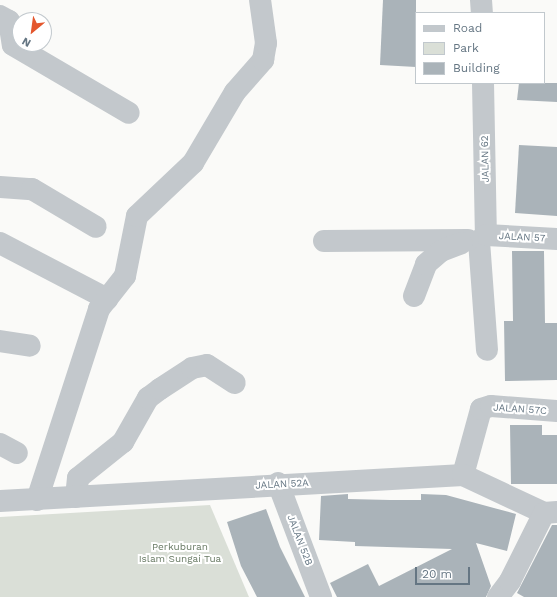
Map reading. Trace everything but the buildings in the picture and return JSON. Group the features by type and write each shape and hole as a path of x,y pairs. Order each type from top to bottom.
{"street":[{"path":"38,500 99,309 125,276 137,216 194,163 235,92 262,60 266,42 260,0"},
{"path":"482,0 482,12"},
{"path":"0,16 9,21 13,45 129,113"},
{"name":"JALAN 62","path":"483,84 478,239 487,350"},
{"path":"0,187 32,189 96,227"},
{"path":"414,296 426,264 441,251 478,239"},
{"name":"JALAN 57","path":"324,241 557,239"},
{"path":"0,243 107,299"},
{"path":"0,341 30,346"},
{"path":"76,497 78,478 123,442 148,398 160,389 192,368 207,365 235,383"},
{"name":"JALAN 57C","path":"464,475 481,409 491,406 557,411"},
{"name":"JALAN 52A","path":"0,501 38,500 278,484 464,475 551,512"},
{"name":"JALAN 52B","path":"278,484 321,597"},
{"path":"498,597 510,581 551,512"}],"green space":[{"name":"Perkuburan Islam Sungai Tua","path":"210,505 249,597 0,597 0,517"}]}
